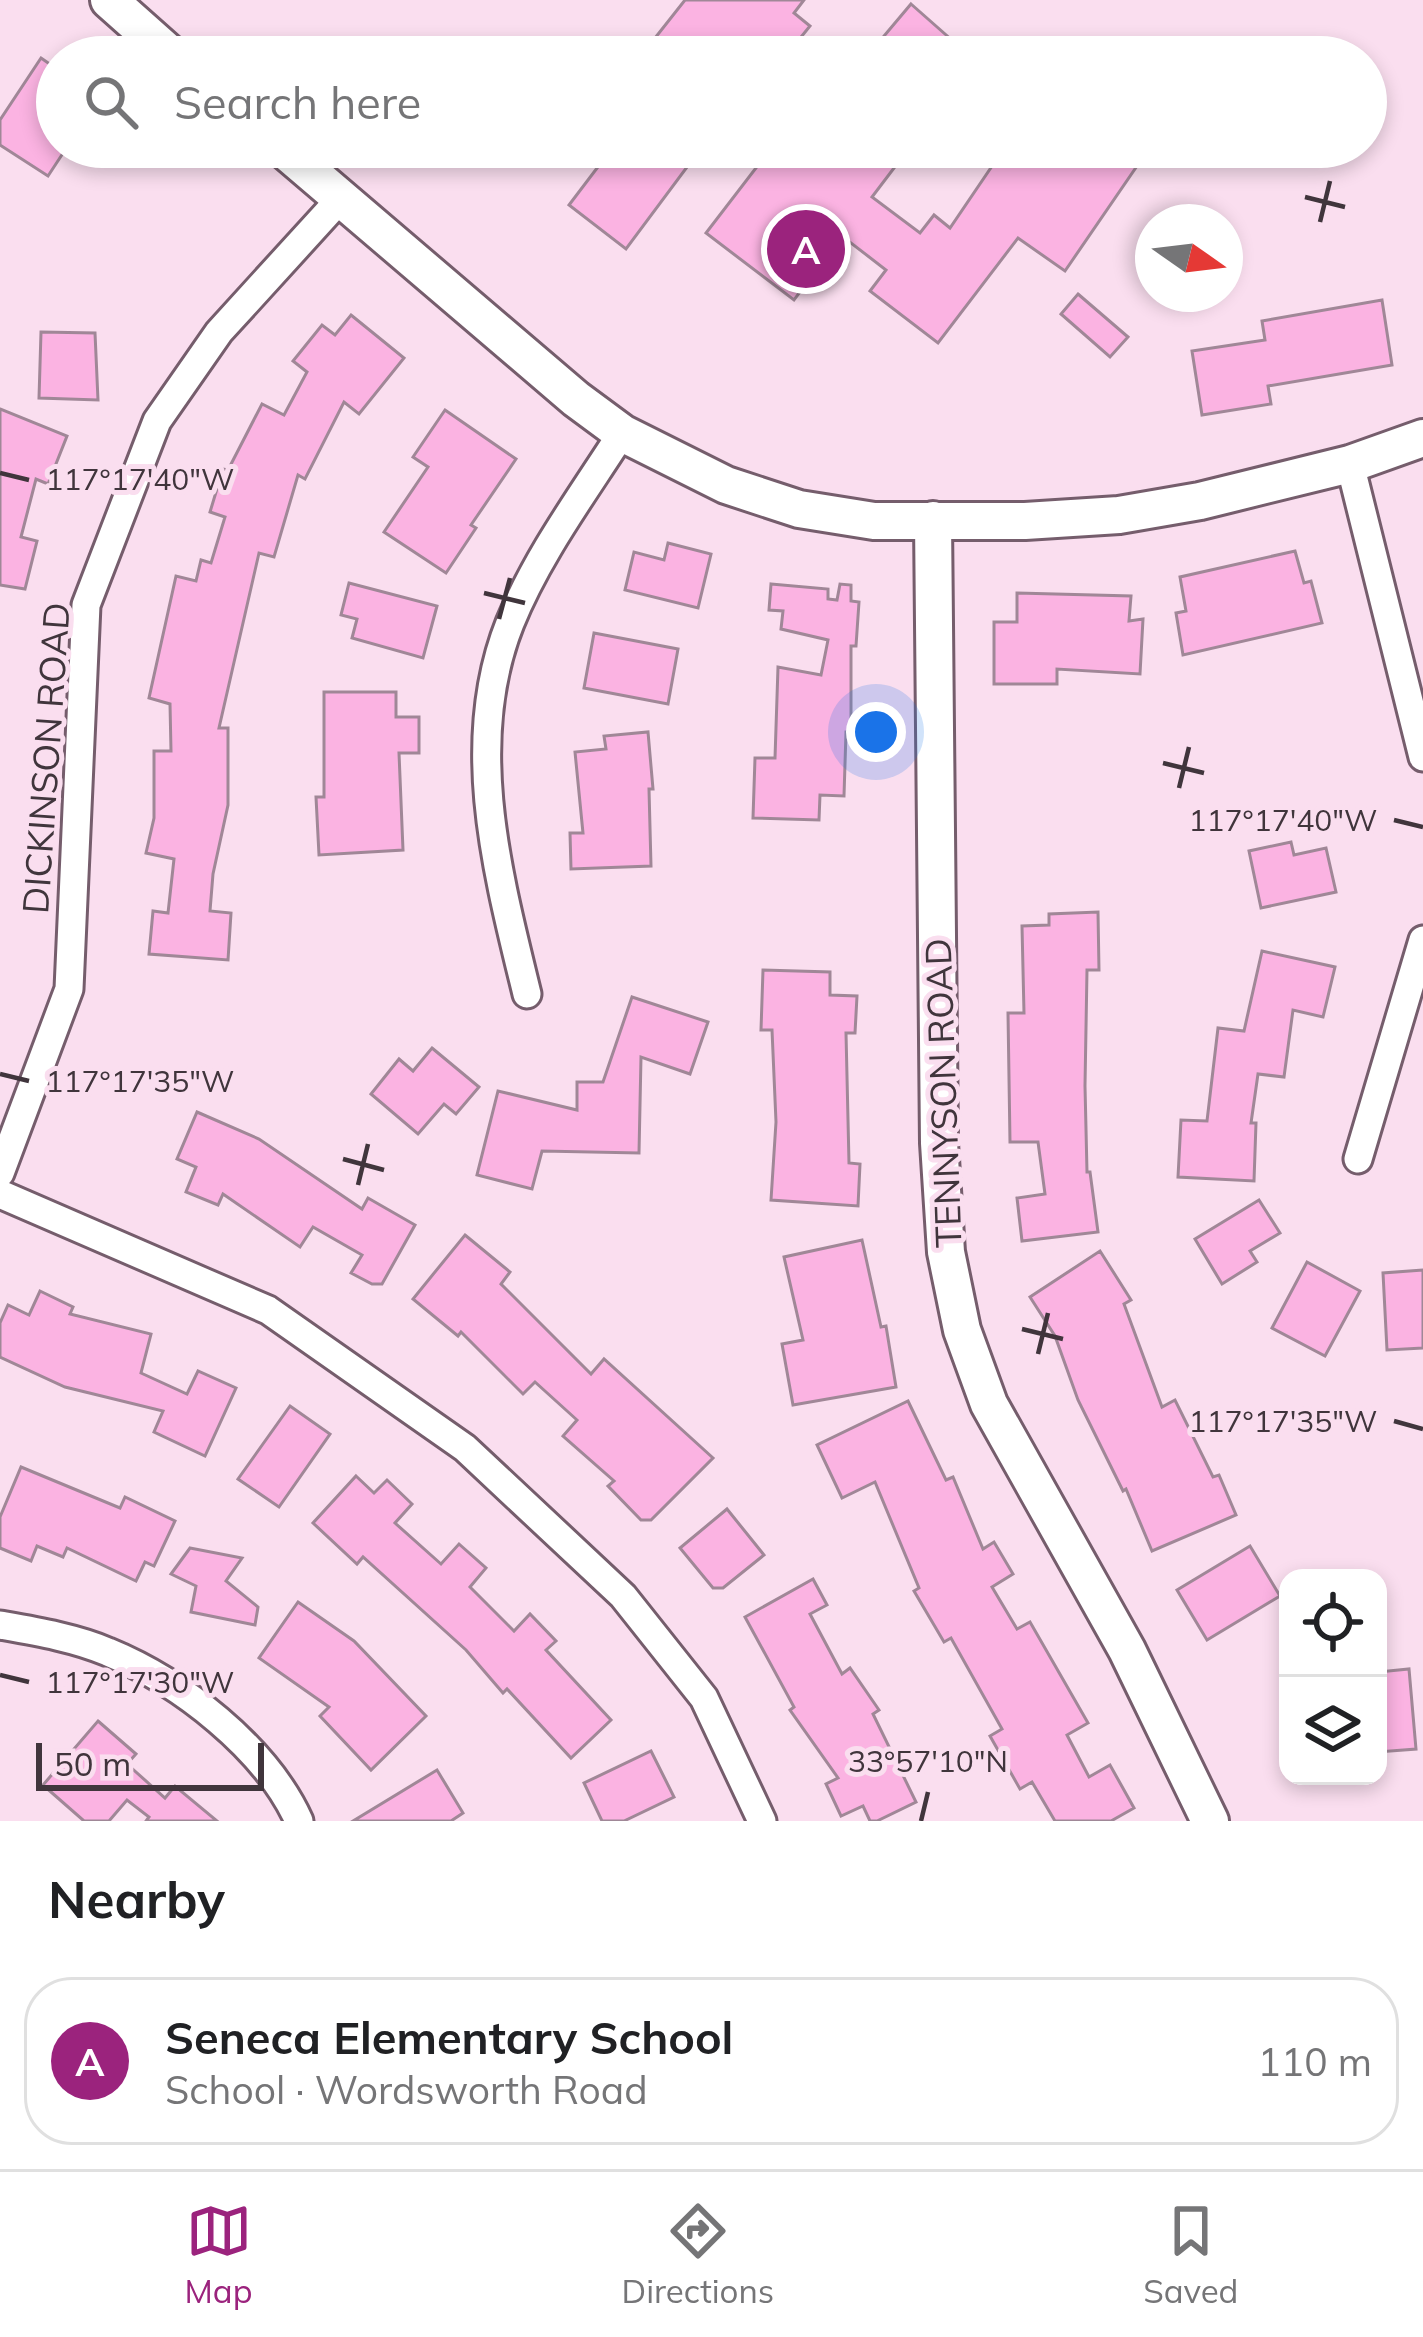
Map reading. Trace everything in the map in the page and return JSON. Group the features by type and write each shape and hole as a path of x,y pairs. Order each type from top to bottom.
{"street":[{"path":"109,0 149,36"},
{"path":"307,168 575,399 622,433 726,484 799,509 874,521 1025,521 1119,515 1200,501 1350,464 1423,438"},
{"name":"DICKINSON ROAD","path":"0,1173 69,989 86,605 157,421 219,332 342,197"},
{"path":"527,994 500,883 487,787 489,704 509,625 544,555 622,433"},
{"path":"1350,464 1423,757"},
{"name":"TENNYSON ROAD","path":"933,520 939,1143 946,1252 962,1330 989,1404 1127,1650 1210,1821"},
{"path":"1358,1160 1423,940"},
{"path":"0,1193 268,1310 465,1448 622,1596 704,1698 761,1821"},
{"path":"0,1625 107,1651 189,1695 247,1747 299,1821"}],"building":[{"path":"685,0 804,0 794,13 810,26 802,36 657,36"},
{"path":"911,4 947,36 884,36"},
{"path":"36,66 36,168 53,168 48,176 0,145 0,120"},
{"path":"597,168 686,168 626,249 569,205"},
{"path":"756,168 894,168 872,197 920,233 934,215 950,228 991,168 1136,168 1065,271 1018,238 938,343 870,291 886,270 842,236 794,300 706,233"},
{"path":"1078,294 1128,337 1110,357 1061,314"},
{"path":"1382,300 1392,365 1268,386 1271,404 1202,415 1192,351 1265,340 1262,321"},
{"path":"351,315 404,358 359,414 344,402 305,479 298,475 274,557 259,553 219,728 228,728 228,805 210,911 231,913 228,960 149,954 153,911 168,913 174,859 146,853 154,818 154,751 171,751 170,704 149,698 176,576 196,581 201,560 211,563 225,517 210,512 223,469 228,470 262,404 284,415 307,372 293,361 322,325 335,335"},
{"path":"41,332 95,333 98,400 39,398"},
{"path":"0,409 67,436 48,484 36,479 21,537 37,541 25,589 0,585"},
{"path":"445,410 516,459 471,525 476,528 446,573 384,532 428,467 413,457"},
{"path":"668,543 711,554 698,608 625,590 634,552 664,560"},
{"path":"1295,551 1304,583 1311,581 1322,623 1183,655 1176,613 1186,611 1180,577"},
{"path":"349,583 437,606 423,658 352,638 357,619 341,615"},
{"path":"771,584 828,589 828,599 837,600 840,584 851,585 851,601 859,602 856,646 851,646 851,732 846,732 844,796 820,795 819,820 753,818 755,758 775,758 778,667 821,675 828,640 781,629 783,611 769,610"},
{"path":"1017,593 1131,596 1129,621 1143,619 1140,674 1057,669 1057,684 994,684 994,622 1017,622"},
{"path":"594,633 678,649 668,704 584,688"},
{"path":"324,692 396,692 396,717 419,717 419,753 399,753 403,850 319,855 316,797 324,797"},
{"path":"648,732 653,789 649,789 651,866 571,869 570,833 583,833 575,752 606,749 604,736"},
{"path":"1291,842 1294,855 1326,848 1336,892 1261,908 1249,851"},
{"path":"1098,912 1099,970 1087,970 1085,1086 1087,1172 1098,1232 1022,1241 1017,1198 1045,1194 1038,1142 1010,1142 1008,1013 1024,1013 1022,926 1049,925 1049,914"},
{"path":"1262,951 1335,967 1323,1017 1293,1010 1284,1077 1258,1074 1251,1123 1256,1123 1254,1181 1178,1177 1181,1120 1207,1121 1218,1028 1244,1031"},
{"path":"763,970 830,972 830,995 857,996 855,1033 846,1033 849,1163 860,1164 858,1206 771,1200 776,1122 772,1030 761,1030"},
{"path":"632,997 708,1022 690,1074 641,1057 639,1153 542,1151 532,1189 477,1175 498,1091 577,1110 577,1082 603,1082"},
{"path":"432,1048 479,1087 456,1114 444,1104 418,1134 371,1094 399,1059 413,1071"},
{"path":"197,1112 259,1139 362,1209 368,1198 415,1225 382,1284 351,1273 362,1255 313,1227 300,1247 223,1194 218,1205 186,1192 196,1167 177,1159"},
{"path":"1259,1200 1280,1233 1250,1251 1257,1262 1222,1284 1195,1239"},
{"path":"465,1235 510,1272 501,1284 591,1374 604,1359 713,1458 651,1520 641,1520 608,1486 614,1481 563,1436 577,1420 535,1382 523,1394 461,1332 458,1336 413,1299"},
{"path":"862,1240 881,1327 886,1326 896,1387 793,1405 782,1344 803,1340 784,1257"},
{"path":"1100,1251 1131,1300 1124,1304 1162,1407 1175,1400 1213,1477 1219,1475 1236,1515 1152,1551 1126,1489 1123,1491 1078,1400 1055,1336 1030,1297"},
{"path":"1307,1262 1360,1291 1325,1356 1272,1328"},
{"path":"1423,1270 1423,1348 1387,1350 1383,1273"},
{"path":"40,1291 73,1307 70,1314 151,1334 141,1373 187,1394 198,1371 236,1388 205,1456 154,1432 163,1411 65,1387 0,1357 0,1323 8,1305 29,1315"},
{"path":"908,1401 946,1480 953,1477 983,1549 994,1542 1013,1574 992,1587 1017,1629 1030,1622 1088,1723 1067,1735 1089,1777 1110,1765 1134,1808 1111,1821 1055,1821 1032,1782 1020,1789 990,1736 1002,1729 951,1638 944,1642 914,1591 919,1588 875,1482 842,1498 817,1445"},
{"path":"290,1406 330,1434 279,1507 238,1479"},
{"path":"21,1467 120,1508 125,1497 175,1521 154,1566 145,1562 136,1581 67,1548 63,1557 37,1546 31,1561 0,1548 0,1517"},
{"path":"356,1476 374,1493 387,1480 412,1504 395,1523 441,1564 459,1544 486,1568 470,1587 514,1631 530,1614 556,1641 546,1650 611,1720 571,1758 466,1650 363,1557 357,1564 313,1523"},
{"path":"727,1509 764,1555 723,1588 713,1588 680,1548"},
{"path":"1250,1546 1279,1597 1207,1640 1177,1590"},
{"path":"190,1548 242,1558 226,1581 258,1607 255,1625 191,1612 196,1586 171,1574"},
{"path":"813,1579 827,1605 810,1614 842,1674 850,1668 879,1710 873,1714 916,1802 877,1821 870,1821 863,1806 841,1816 826,1784 838,1778 790,1710 794,1707 745,1617"},
{"path":"298,1602 354,1641 426,1716 371,1770 320,1716 329,1707 259,1658"},
{"path":"1409,1669 1416,1749 1387,1751 1387,1671"},
{"path":"98,1721 136,1754 127,1764 165,1798 175,1786 217,1821 146,1821 149,1817 127,1800 109,1821 84,1821 43,1785"},
{"path":"651,1751 674,1797 624,1821 602,1821 584,1783"},
{"path":"437,1770 463,1813 451,1821 353,1821"}],"place":[{"name":"Seneca Elementary School","path":"806,249"}]}
